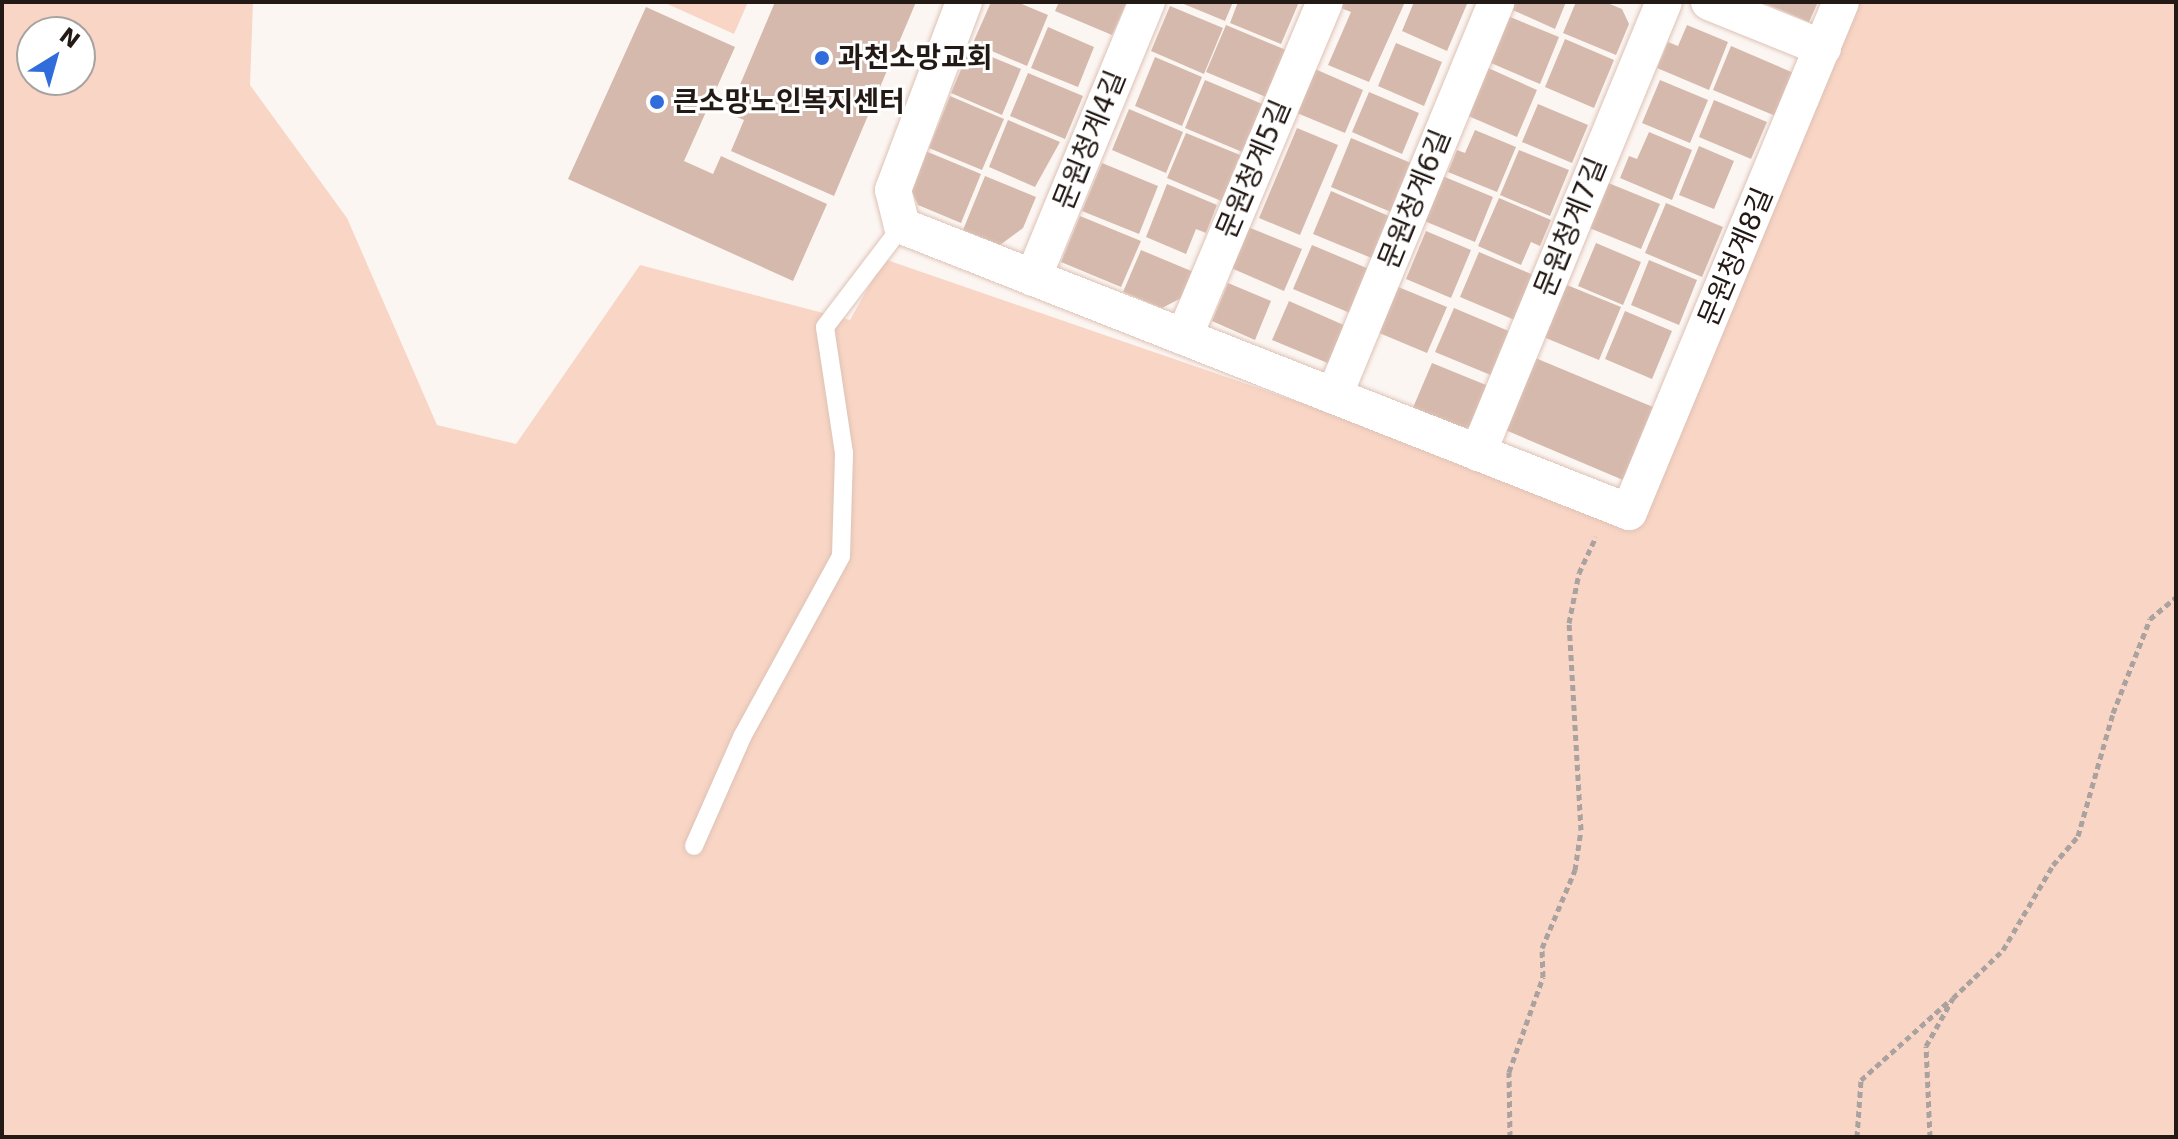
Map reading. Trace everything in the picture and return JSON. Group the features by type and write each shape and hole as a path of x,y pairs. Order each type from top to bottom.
{"street":[{"path":"964,2 893,190 902,226 1629,512"},
{"name":"문원청계4길","path":"1033,278 1147,2"},
{"name":"문원청계5길","path":"1184,337 1325,2"},
{"name":"문원청계6길","path":"1334,396 1496,2"},
{"name":"문원청계7길","path":"1478,453 1664,2"},
{"path":"1709,2 1823,48"},
{"name":"문원청계8길","path":"1629,512 1841,2"}],"lane":[{"path":"694,846 742,737 841,556 844,453 825,327 902,226"}],"path":[{"path":"1510,1137 1509,1072 1543,977 1542,948 1575,870 1581,830 1569,623 1579,573 1595,538 1629,512"},
{"path":"1857,1137 1861,1080 2003,950 2053,865 2078,836 2113,713 2150,619 2176,597"},
{"path":"1930,1137 1926,1046 1953,998"}],"shaded area":[{"path":"2,2 253,2 250,85 347,218 437,425 516,444 640,265 850,320 884,259 1632,517 1849,2 2176,2 2176,1137 2,1137"},
{"path":"663,2 748,2 734,34"}],"building":[{"name":"과천소망교회","path":"775,2 916,2 834,196 731,151 744,120 728,113"},
{"path":"991,2 1017,2 1048,15 1027,66 973,43"},
{"path":"1059,2 1127,2 1112,35 1055,11"},
{"path":"1179,2 1233,2 1225,21"},
{"path":"1238,2 1299,2 1281,44 1230,23"},
{"path":"1344,2 1405,2 1369,82 1328,65 1351,12 1341,8"},
{"path":"1414,2 1467,4 1447,51 1402,31"},
{"path":"1508,2 1566,2 1555,29 1506,7"},
{"path":"1576,2 1605,2 1622,9 1629,24 1616,55 1563,33"},
{"path":"1762,2 1818,2 1809,22"},
{"path":"1170,6 1223,28 1204,74 1151,51"},
{"name":"큰소망노인복지센터","path":"646,7 735,47 684,161 713,174 721,156 827,204 793,281 568,179"},
{"path":"1503,14 1559,37 1540,84 1484,60"},
{"path":"1226,25 1286,50 1266,97 1206,72"},
{"path":"1687,25 1728,42 1709,90 1657,68 1668,42 1678,46"},
{"path":"1048,27 1094,47 1078,87 1031,68"},
{"path":"1565,39 1614,60 1594,108 1545,87"},
{"path":"1396,43 1442,62 1424,106 1378,86"},
{"path":"1731,46 1796,74 1778,117 1713,90"},
{"path":"970,48 1021,69 1002,115 951,93"},
{"path":"1155,57 1202,77 1182,126 1135,106"},
{"path":"1486,67 1537,90 1517,137 1466,115"},
{"path":"1315,69 1363,90 1345,133 1297,113"},
{"path":"1028,73 1083,96 1065,139 1010,116"},
{"path":"1205,80 1267,106 1247,154 1185,128"},
{"path":"1660,80 1708,100 1690,143 1642,123"},
{"path":"1369,92 1419,113 1402,154 1352,132"},
{"path":"950,96 1004,119 982,170 929,148"},
{"path":"1714,100 1767,122 1751,159 1699,137"},
{"path":"1538,104 1588,125 1572,163 1522,142"},
{"path":"1129,109 1183,132 1166,173 1112,150"},
{"path":"1008,120 1060,142 1035,187 989,167"},
{"path":"1297,128 1338,145 1300,235 1259,218"},
{"path":"1475,130 1516,147 1497,192 1448,172 1457,150 1465,153"},
{"path":"1649,132 1692,150 1672,200 1620,178 1629,156 1637,159"},
{"path":"1186,133 1245,157 1226,203 1167,178"},
{"path":"1351,138 1411,163 1391,212 1331,187"},
{"path":"1699,146 1734,161 1714,209 1679,195"},
{"path":"923,150 981,174 961,223 918,205 909,185"},
{"path":"1519,150 1569,170 1550,216 1500,195"},
{"path":"1102,163 1158,186 1139,234 1082,211"},
{"path":"1440,175 1493,197 1475,242 1422,220"},
{"path":"985,176 1036,197 1023,228 1000,245 963,230"},
{"path":"1606,182 1660,204 1641,249 1587,227"},
{"path":"1167,184 1217,205 1206,233 1196,229 1186,254 1146,237"},
{"path":"1331,191 1391,217 1374,259 1313,234"},
{"path":"1499,198 1551,220 1540,246 1531,242 1521,265 1478,246"},
{"path":"1666,203 1723,227 1702,277 1645,253"},
{"path":"1080,216 1141,241 1121,287 1061,262"},
{"path":"1248,227 1302,249 1284,291 1231,268"},
{"path":"1426,231 1471,250 1451,298 1406,279"},
{"path":"1596,243 1641,262 1623,305 1578,286"},
{"path":"1312,245 1369,269 1350,313 1293,289"},
{"path":"1141,250 1196,273 1187,295 1162,308 1123,292"},
{"path":"1479,252 1536,276 1517,321 1460,297"},
{"path":"1649,260 1697,280 1679,325 1631,305"},
{"path":"1228,283 1271,301 1255,340 1212,321"},
{"path":"1562,283 1621,307 1599,360 1541,336"},
{"path":"1391,284 1447,307 1427,353 1372,330"},
{"path":"1289,301 1346,326 1330,364 1272,340"},
{"path":"1454,308 1511,332 1493,376 1435,352"},
{"path":"1625,311 1672,331 1652,379 1605,359"},
{"path":"1533,357 1653,407 1623,480 1503,429"},
{"path":"1432,363 1491,387 1476,424 1460,430 1412,410"}],"place":[{"name":"과천소망교회","path":"822,58"},
{"name":"큰소망노인복지센터","path":"657,102"}]}
